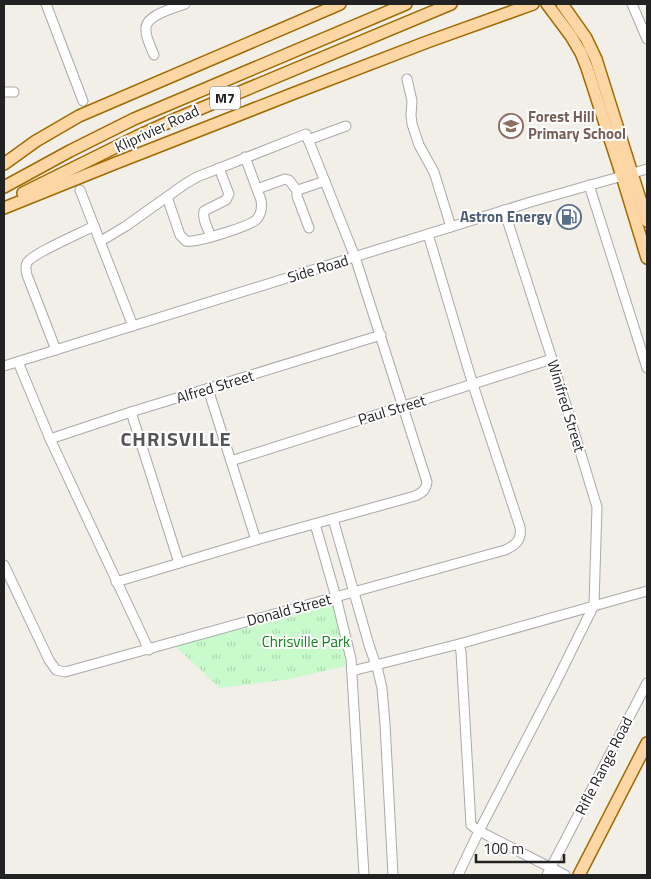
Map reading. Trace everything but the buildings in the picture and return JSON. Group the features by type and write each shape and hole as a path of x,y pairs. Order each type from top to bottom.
{"main road":[{"path":"4,164 36,141 79,116 340,4"},
{"name":"Kliprivier Road","path":"4,187 134,118 406,4"},
{"name":"Kliprivier Road","path":"4,204 138,136 178,118 451,4"},
{"path":"4,208 283,97 533,4"},
{"path":"547,4 572,36 581,53 647,221"},
{"path":"562,4 571,9 594,54 615,137"},
{"path":"628,174 647,258"},
{"name":"Rifle Range Road","path":"580,875 647,743"}],"street":[{"path":"46,4 83,101"},
{"path":"154,55 146,25 159,14 185,4"},
{"path":"634,7 647,39"},
{"path":"407,79 412,101 412,124 419,145 434,172 451,227"},
{"path":"4,92 14,92"},
{"path":"101,241 126,226 191,180 245,157 346,126"},
{"path":"116,582 420,494 426,488 427,482 355,257 307,137"},
{"path":"168,197 180,235 183,239 190,242 249,225 257,219 262,205 245,157"},
{"path":"211,236 203,216 204,211 226,200 229,194 219,168"},
{"name":"Side Road","path":"4,366 504,210 647,169"},
{"path":"257,188 280,180 290,180 297,190 297,196 309,228"},
{"path":"297,190 325,181"},
{"path":"589,185 647,368"},
{"path":"80,190 133,326"},
{"name":"Winifred Street","path":"504,210 597,507 594,605"},
{"path":"56,350 27,275 27,264 40,254 94,226"},
{"path":"428,234 473,384"},
{"name":"Alfred Street","path":"50,439 381,335"},
{"name":"Paul Street","path":"231,461 552,359"},
{"path":"18,362 50,439 149,650"},
{"name":"Donald Street","path":"4,565 49,660 56,670 65,672 505,550 516,545 520,538 520,530 473,384"},
{"path":"208,389 256,540"},
{"path":"131,412 179,563"},
{"path":"333,519 382,688 393,875"},
{"path":"315,524 351,659 364,875"},
{"path":"352,671 459,644 647,591"},
{"path":"458,875 594,605"},
{"path":"459,644 471,825 549,871 565,875"},
{"name":"Rifle Range Road","path":"549,871 647,683"}],"green space":[{"name":"Chrisville Park","path":"329,604 335,610 346,666 290,679 220,688 174,645"}],"place":[{"name":"Forest Hill Primary School","path":"511,126"},
{"name":"Astron Energy","path":"569,217"}],"district":[{"name":"CHRISVILLE","path":"176,439"}]}
